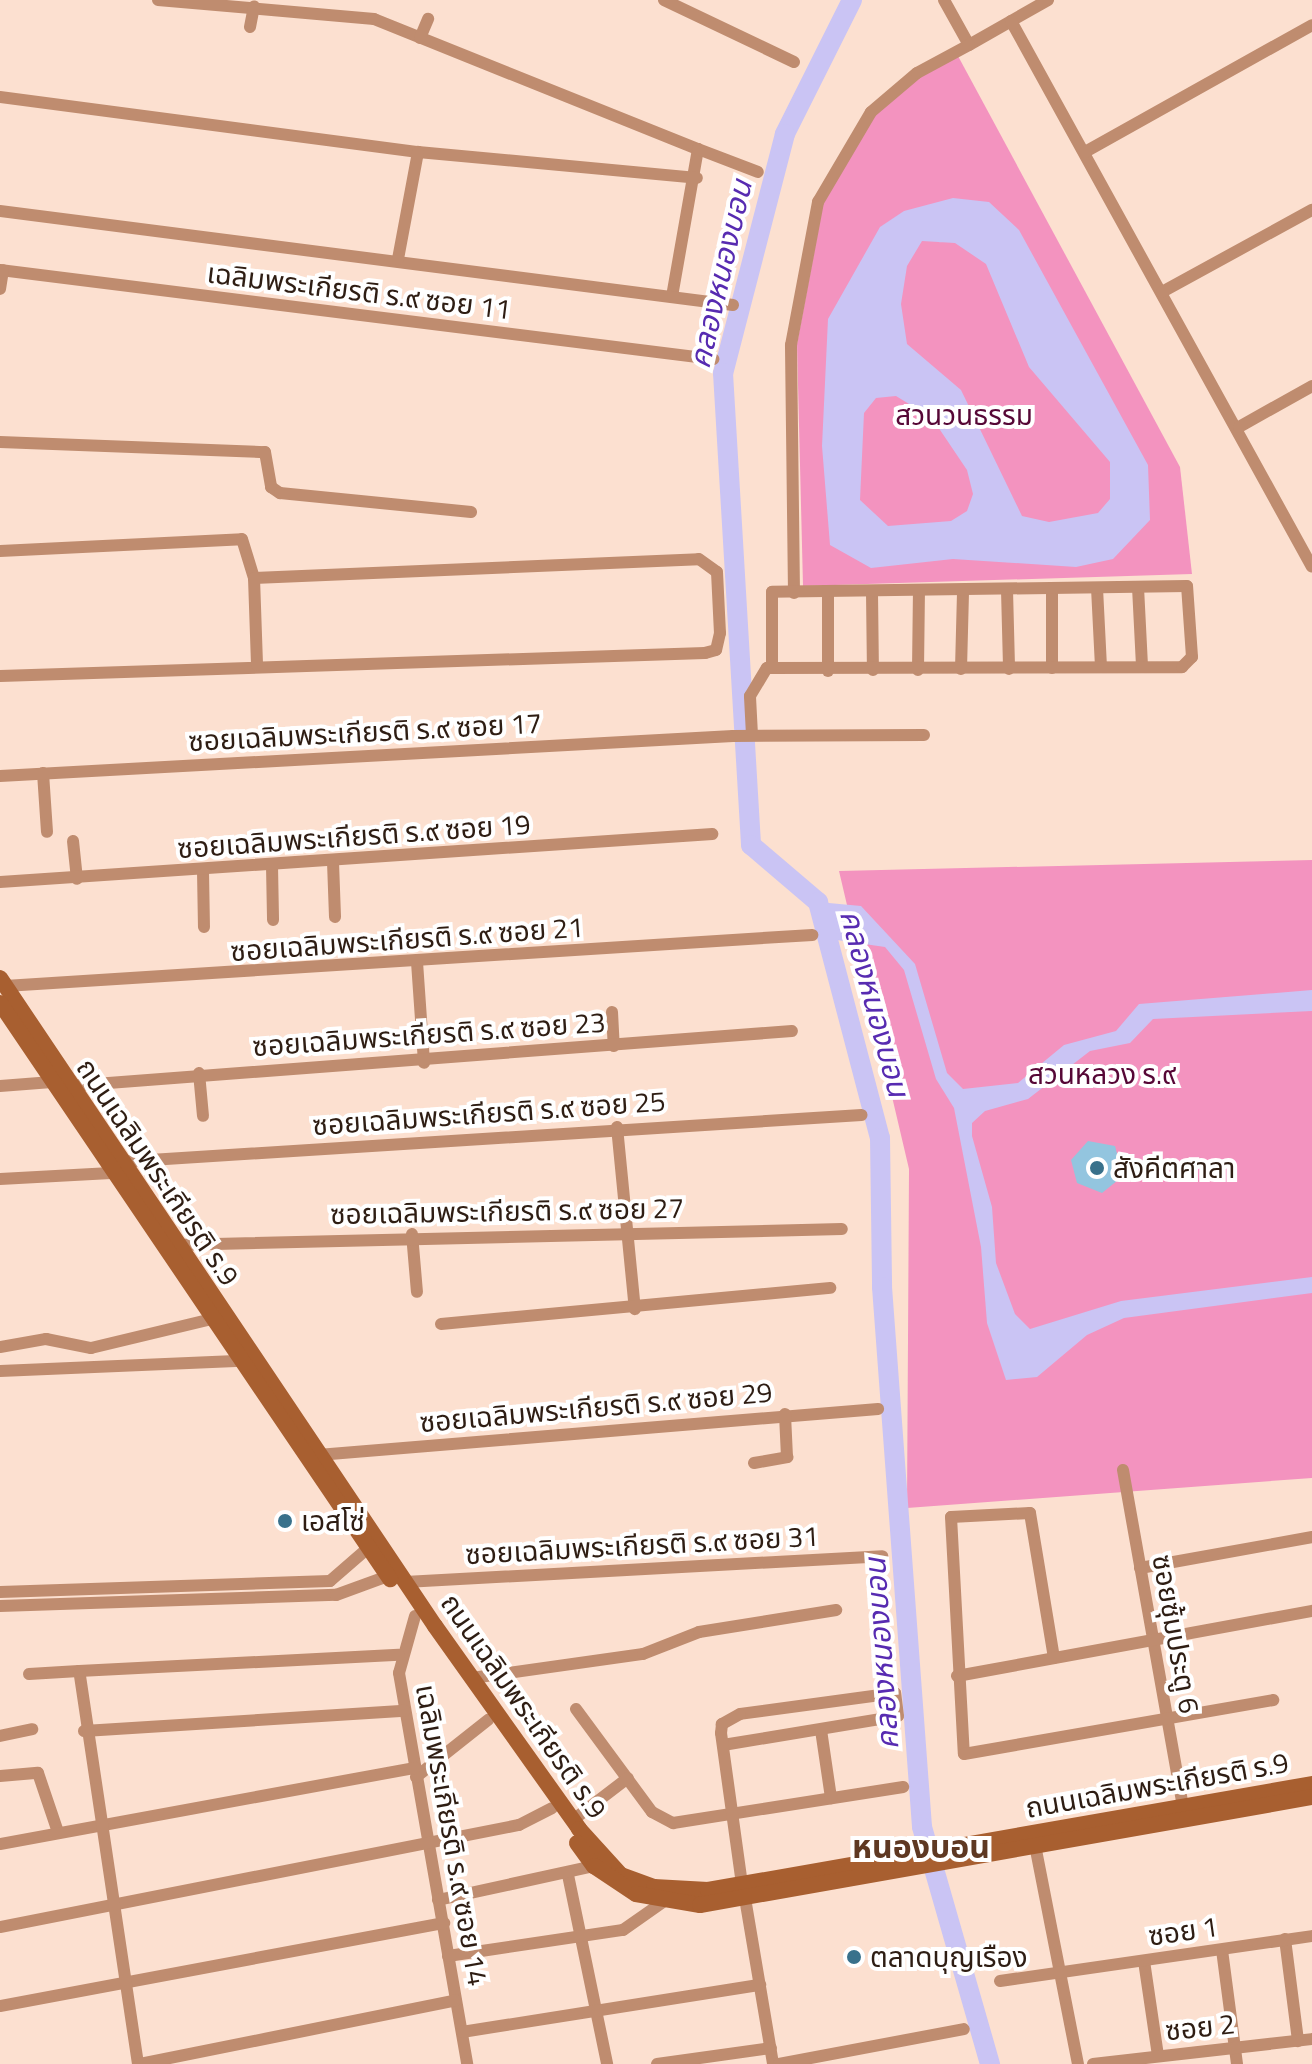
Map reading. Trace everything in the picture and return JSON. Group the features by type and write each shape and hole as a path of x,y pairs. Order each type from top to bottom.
{"main road":[{"name":"ถนนเฉลิมพระเกียรติ ร.9","path":"3,982 69,1086 208,1320 594,1866 663,1902 744,1892 921,1860 957,1858 1312,1797"},
{"name":"ถนนเฉลิมพระเกียรติ ร.9","path":"0,1003 52,1082 174,1245 573,1820 621,1875 682,1892 744,1892"},
{"name":"ถนนเฉลิมพระเกียรติ ร.9","path":"921,1860 942,1849 1312,1784"}],"street":[{"path":"158,0 254,6 303,4 374,19 758,172"},
{"path":"664,0 794,62"},
{"path":"944,0 969,45"},
{"path":"794,593 791,345 818,202 871,112 917,73 1048,0"},
{"path":"250,27 254,6"},
{"path":"420,38 428,19"},
{"path":"1011,21 1239,427 1312,560 1312,567"},
{"path":"1085,152 1312,25"},
{"path":"0,97 418,152 697,178"},
{"path":"672,297 697,178 698,149"},
{"path":"398,259 418,152"},
{"path":"1162,292 1312,210"},
{"path":"0,211 398,259 733,305"},
{"path":"0,289 2,270"},
{"name":"เฉลิมพระเกียรติ ร.๙ ซอย 11","path":"2,270 713,359"},
{"path":"1239,427 1312,386"},
{"path":"0,442 265,452 271,487 280,493 471,512"},
{"path":"0,551 242,539 254,578 257,665"},
{"path":"0,676 257,665 705,653 719,643 719,584 713,565 699,559 254,578"},
{"path":"751,735 750,696 760,674 772,667 828,671 1182,667 1192,657 1187,586 828,594 772,592 772,667"},
{"path":"1138,587 1142,667"},
{"path":"1097,588 1101,667"},
{"path":"1052,589 1052,668"},
{"path":"1007,590 1009,669"},
{"path":"918,670 919,591"},
{"path":"961,669 963,591"},
{"path":"872,593 873,670"},
{"path":"828,594 828,671"},
{"name":"ซอยเฉลิมพระเกียรติ ร.๙ ซอย 17","path":"0,776 751,735 924,735"},
{"path":"43,773 47,832"},
{"name":"ซอยเฉลิมพระเกียรติ ร.๙ ซอย 19","path":"0,882 203,871 712,834"},
{"path":"73,841 77,879"},
{"path":"333,862 335,917"},
{"path":"272,866 273,920"},
{"path":"203,871 204,927"},
{"name":"ซอยเฉลิมพระเกียรติ ร.๙ ซอย 21","path":"3,982 417,962 812,935"},
{"path":"417,962 424,1063"},
{"path":"612,1012 614,1046"},
{"name":"ซอยเฉลิมพระเกียรติ ร.๙ ซอย 23","path":"69,1086 199,1073 424,1063 792,1031"},
{"path":"199,1073 203,1116"},
{"path":"0,1086 52,1082"},
{"name":"ซอยเฉลิมพระเกียรติ ร.๙ ซอย 25","path":"0,1179 617,1127 862,1115"},
{"path":"617,1127 635,1309"},
{"name":"ซอยเฉลิมพระเกียรติ ร.๙ ซอย 27","path":"174,1245 412,1234 842,1229"},
{"path":"412,1234 417,1292"},
{"path":"441,1324 635,1309 830,1288"},
{"path":"0,1347 46,1339 91,1348 208,1320"},
{"path":"0,1371 236,1361"},
{"name":"ซอยเฉลิมพระเกียรติ ร.๙ ซอย 29","path":"318,1455 785,1414 878,1409"},
{"path":"754,1463 787,1457 785,1414"},
{"name":"ซอยซุ้มประตู 6","path":"1123,1470 1183,1806"},
{"path":"1054,1658 1030,1513 956,1515 948,1524 962,1751 968,1755 1168,1722 1273,1700"},
{"path":"1140,1568 1312,1537"},
{"path":"0,1606 234,1592 340,1579 368,1548"},
{"name":"ซอยเฉลิมพระเกียรติ ร.๙ ซอย 31","path":"405,1582 882,1556"},
{"path":"0,1592 345,1594 388,1576"},
{"path":"340,1579 345,1594"},
{"path":"33,1591 34,1606"},
{"path":"472,1678 643,1654 699,1632 836,1610"},
{"path":"957,1676 1312,1611"},
{"name":"เฉลิมพระเกียรติ ร.๙ ซอย 14","path":"415,1616 399,1655 404,1711 467,2064"},
{"path":"29,1674 399,1655"},
{"path":"79,1671 84,1731 98,1824 139,2064 456,2000"},
{"path":"723,1745 898,1716 895,1693 740,1714 722,1724 723,1745 744,1892 776,2064 964,2029"},
{"path":"576,1709 661,1819 732,1813 903,1787"},
{"path":"84,1731 404,1711"},
{"path":"0,1844 98,1824 415,1773 488,1720"},
{"path":"0,1736 32,1729"},
{"path":"821,1730 831,1798"},
{"path":"0,1776 38,1773 58,1832"},
{"path":"573,1820 628,1778"},
{"path":"0,1927 427,1840 519,1825 552,1808"},
{"path":"1035,1845 1078,2064"},
{"path":"438,1900 568,1875 594,1866"},
{"path":"568,1875 607,2064"},
{"path":"448,1956 623,1930 663,1902"},
{"path":"0,2006 124,1980 444,1923"},
{"name":"ซอย 1","path":"1000,1981 1312,1936"},
{"path":"1285,1939 1305,2040"},
{"path":"1222,1950 1237,2064"},
{"path":"1144,1961 1158,2056"},
{"path":"462,2032 760,1985"},
{"name":"ซอย 2","path":"1093,2064 1305,2040"},
{"path":"657,2064 771,2048"}],"green space":[{"name":"สวนวนธรรม","path":"958,56 1180,467 1192,574 803,586 797,344 823,204 875,115 917,78"},
{"name":"สวนหลวง ร.๙","path":"1312,860 1312,1478 907,1508 909,1169 839,871"}],"shaded area":[{"path":"953,198 989,202 1019,230 1148,465 1150,520 1113,559 1076,567 953,559 871,568 830,545 822,446 828,319 880,227 904,211","holes":["922,241 955,243 986,264 1029,367 1110,462 1110,499 1098,513 1049,522 1022,516 961,390 907,344 901,304 907,266","896,396 932,418 967,470 973,494 967,511 951,521 888,526 860,500 864,413 876,398"]},
{"path":"818,902 861,906 915,964 947,1073 963,1089 1018,1083 1064,1045 1116,1031 1139,1004 1312,990 1312,1011 1153,1019 1130,1043 1090,1051 1028,1099 985,1111 972,1123 972,1136 992,1207 996,1263 1015,1314 1030,1329 1121,1301 1312,1277 1312,1293 1124,1318 1087,1335 1037,1377 1006,1380 987,1323 981,1247 954,1108 936,1079 904,970 885,947 823,938"}],"building":[{"name":"สังคีตศาลา","path":"1088,1141 1115,1146 1123,1176 1102,1193 1077,1183 1071,1160"}],"waterway":[{"name":"คลองหนองบอน","path":"852,0 785,134 723,373 751,845 818,902 880,1138 882,1287 922,1827 990,2064"}],"place":[{"name":"สังคีตศาลา","path":"1097,1168"},
{"name":"เอสโซ่","path":"285,1521"},
{"name":"ตลาดบุญเรือง","path":"854,1957"}],"district":[{"name":"หนองบอน","path":"921,1846"}]}
